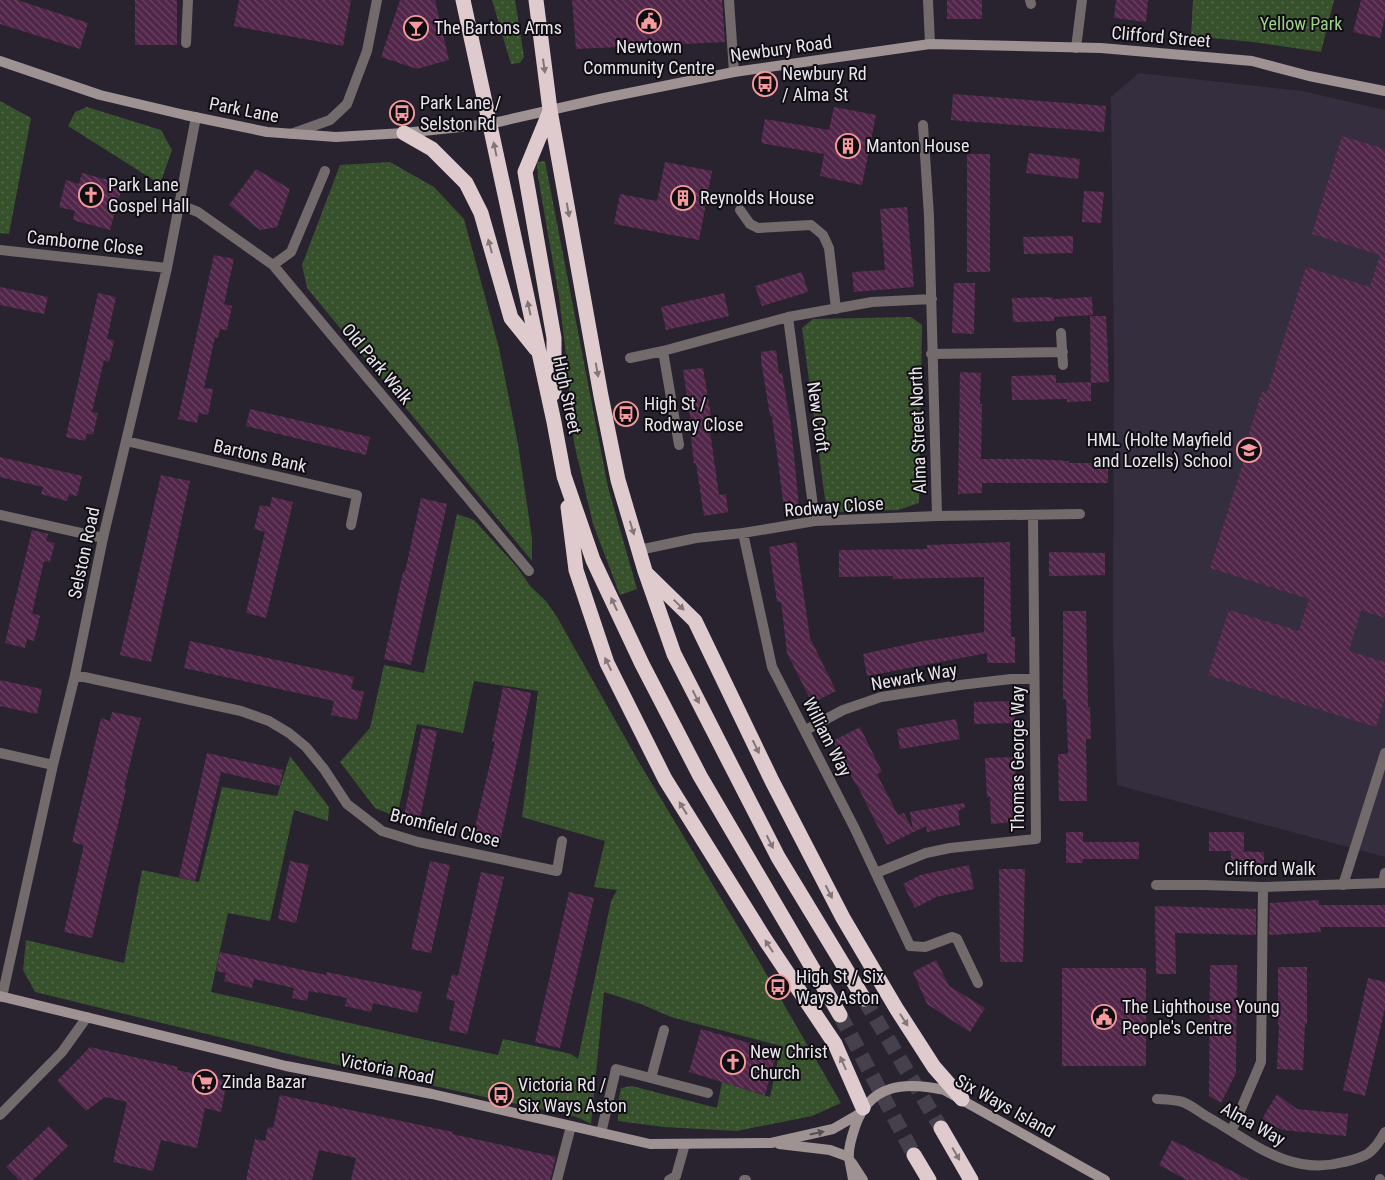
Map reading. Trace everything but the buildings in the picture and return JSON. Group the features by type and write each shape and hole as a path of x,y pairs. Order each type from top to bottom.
{"highway":[{"name":"High Street","path":"463,0 564,476 593,560 642,664 700,776 840,1015"},
{"name":"High Street","path":"536,0 550,110 618,480 645,571 674,654 687,680 778,856 864,999"},
{"path":"550,110 525,172 554,338 554,422"},
{"path":"404,133 432,149 466,183 481,213 511,318 539,353"},
{"path":"564,476 576,570 603,655 665,779 766,941 835,1044 861,1111"},
{"path":"645,571 695,621 772,781 843,918 896,1008 934,1067 962,1099"},
{"path":"941,1128 971,1180"},
{"path":"914,1155 929,1180"}],"main road":[{"name":"Newbury Road","path":"490,124 734,72 930,44"},
{"name":"Clifford Street","path":"930,44 1101,48 1252,61 1309,76 1385,91"},
{"name":"Park Lane","path":"0,61 100,95 267,132 336,137 404,133 490,124"},
{"name":"Victoria Road","path":"1,996 286,1066 432,1094 650,1144 771,1143 830,1150 850,1159"},
{"name":"Six Ways Island","path":"861,1111 872,1098 896,1086 931,1087 944,1090 1105,1180"},
{"name":"Victoria Road","path":"771,1143 833,1129 861,1111"},
{"path":"853,1180 850,1159 851,1139 861,1111"},
{"path":"850,1159 863,1180"},
{"path":"1079,1165 1087,1180"}],"street":[{"path":"186,43 188,0"},
{"path":"290,134 330,120 347,104 367,51 377,0"},
{"path":"729,0 734,72"},
{"path":"928,0 930,44"},
{"path":"1076,48 1082,0"},
{"name":"Selston Road","path":"1,996 75,675 103,538 166,268 196,117"},
{"path":"923,125 932,299 931,354"},
{"path":"273,265 291,252 325,171"},
{"name":"Old Park Walk","path":"178,204 198,212 273,265 529,571"},
{"path":"740,210 750,224 758,228 811,226 823,235 829,248 836,309"},
{"name":"Camborne Close","path":"0,250 166,268"},
{"path":"630,358 663,351 788,317 872,302 932,299"},
{"name":"New Croft","path":"788,317 815,521"},
{"path":"1061,333 1063,365"},
{"path":"663,351 679,446"},
{"name":"Alma Street North","path":"937,516 931,354 1062,352"},
{"name":"Bartons Bank","path":"126,441 357,496 351,525"},
{"name":"Rodway Close","path":"639,550 696,538 743,533 815,521 937,516 1080,514"},
{"path":"0,515 103,538"},
{"name":"Thomas George Way","path":"876,873 926,853 950,848 1036,839 1033,515"},
{"name":"William Way","path":"743,533 772,667 806,730 910,946 925,946 952,937 957,939 978,983"},
{"name":"Bromfield Close","path":"75,675 241,711 269,721 289,733 306,747 324,769 347,804 382,831 418,842 557,871 562,841"},
{"name":"Newark Way","path":"806,730 843,710 880,697 960,685 1034,678"},
{"path":"0,753 53,765"},
{"path":"1343,885 1385,753"},
{"name":"Clifford Walk","path":"1156,885 1263,887 1343,885 1384,880"},
{"path":"1232,1130 1260,1062 1263,887"},
{"path":"0,1115 62,1052 87,1017"},
{"path":"651,1078 664,1030"},
{"path":"601,1133 616,1069 708,1093"},
{"name":"Alma Way","path":"1156,1098 1181,1102 1232,1130 1264,1152 1302,1164 1338,1164 1363,1158 1374,1149 1385,1132"},
{"path":"558,1180 571,1126"},
{"path":"669,1180 676,1176 685,1144"}],"shaded area":[{"name":"HML (Holte Mayfield and Lozells) School","path":"1139,73 1302,91 1385,110 1385,857 1117,785 1113,633 1114,361 1111,97"}],"green space":[{"path":"492,0 515,0 524,57 520,63 511,64"},
{"name":"Yellow Park","path":"1193,0 1334,0 1321,52 1253,42 1191,36"},
{"path":"0,101 31,118 9,234 0,233"},
{"path":"87,107 161,130 172,150 160,184 68,126 75,112"},
{"path":"545,161 608,487 637,589 620,595 593,524 574,443 559,297 538,177 537,162"},
{"path":"390,162 434,187 464,219 499,348 518,444 532,538 532,561 307,288 302,265 340,165"},
{"path":"911,317 922,325 919,503 898,510 832,512 825,499 802,328 813,319"},
{"path":"457,514 474,520 517,567 531,587 546,601 557,617 640,764 757,958 841,1103 812,1116 737,1131 664,1127 618,1121 618,1102 621,1088 632,1086 717,1108 722,1082 770,1097 781,1046 671,1017 641,1004 604,992 591,1124 577,1117 297,1056 35,992 23,970 26,940 124,963 142,870 199,882 222,787 277,796 290,756 329,807 328,821 294,810 270,921 228,913 211,992 498,1055 503,1039 571,1054 578,1059 611,901 617,890 594,887 605,841 522,817 538,691 474,681 463,733 417,724 397,817 375,808 340,762 370,728 384,665 424,673"}],"tunnel":[{"path":"864,999 941,1128"},
{"path":"840,1015 914,1155"}],"place":[{"name":"Newtown Community Centre","path":"649,21"},
{"name":"The Bartons Arms","path":"416,28"},
{"name":"Newbury Rd / Alma St","path":"765,84"},
{"name":"Park Lane / Selston Rd","path":"402,113"},
{"name":"Manton House","path":"848,146"},
{"name":"Park Lane Gospel Hall","path":"91,195"},
{"name":"Reynolds House","path":"683,198"},
{"name":"High St / Rodway Close","path":"626,414"},
{"name":"HML (Holte Mayfield and Lozells) School","path":"1249,450"},
{"name":"High St / Six Ways Aston","path":"778,987"},
{"name":"The Lighthouse Young People's Centre","path":"1104,1017"},
{"name":"New Christ Church","path":"733,1062"},
{"name":"Zinda Bazar","path":"205,1082"},
{"name":"Victoria Rd / Six Ways Aston","path":"501,1095"}]}
